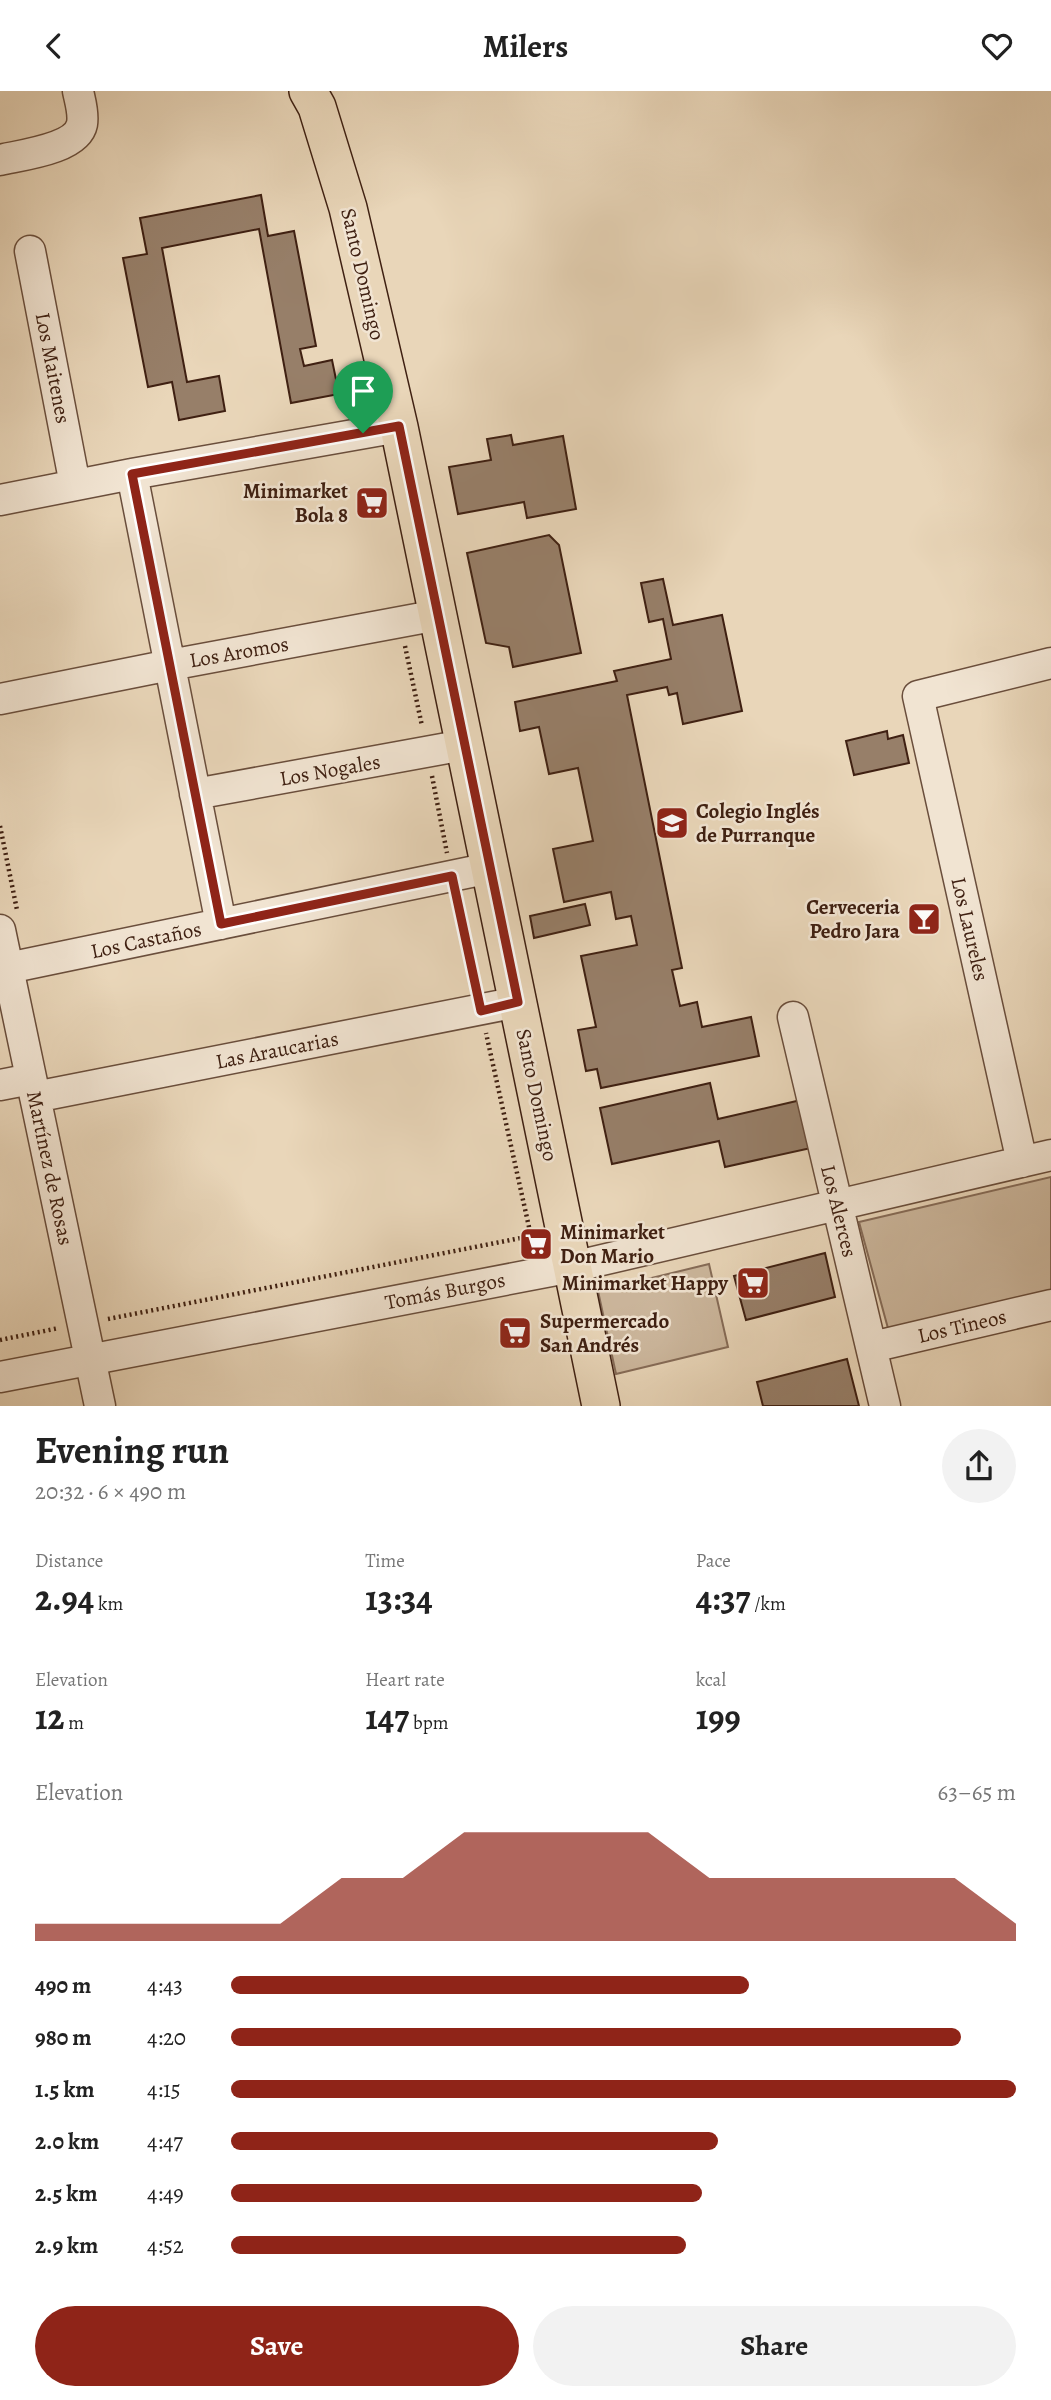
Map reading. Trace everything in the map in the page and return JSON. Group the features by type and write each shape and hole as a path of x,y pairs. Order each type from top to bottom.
{"main road":[{"name":"Santo Domingo","path":"308,91 317,107 348,208 399,426 601,1406"}],"street":[{"path":"0,160 61,144 76,135 82,125 78,91"},
{"name":"Los Maitenes","path":"30,251 75,485"},
{"path":"0,500 399,426"},
{"path":"132,474 221,924"},
{"name":"Los Aromos","path":"0,699 438,615"},
{"name":"Los Laureles","path":"1022,1161 918,696 1051,663"},
{"name":"Los Nogales","path":"195,794 464,745"},
{"name":"Los Castaños","path":"8,968 490,868"},
{"name":"Martínez de Rosas","path":"0,930 100,1406"},
{"name":"Las Araucarias","path":"0,1085 33,1088 481,1011 518,1002"},
{"name":"Los Alerces","path":"793,1017 885,1406"},
{"name":"Tomás Burgos","path":"0,1377 572,1267 1051,1155"},
{"name":"Los Tineos","path":"872,1347 1051,1305"}],"path":[{"path":"107,1319 531,1236 400,623"},
{"path":"0,1340 63,1327"}],"shaded area":[{"path":"1051,1177 1051,1294 889,1332 859,1222"},
{"path":"709,1264 728,1347 616,1374 598,1291"}],"building":[{"path":"261,195 268,236 294,231 316,346 300,349 304,366 332,360 339,394 291,403 259,229 162,248 187,382 219,376 225,411 179,420 172,382 148,387 123,258 147,254 140,218"},
{"path":"511,435 513,445 563,436 576,509 527,518 524,502 458,514 449,467 491,460 487,439"},
{"path":"549,535 559,545 581,653 513,667 509,647 486,643 467,553"},
{"path":"663,579 673,625 722,615 742,711 683,724 677,693 669,695 667,687 627,695 682,968 672,970 680,1006 697,1002 702,1027 751,1017 759,1056 601,1088 597,1069 586,1071 578,1030 596,1027 581,956 637,945 631,916 616,919 611,892 564,902 553,849 593,841 578,768 549,774 539,727 520,731 515,702 617,681 614,671 671,659 663,619 649,622 641,583"},
{"path":"887,731 888,739 903,735 909,763 854,775 846,741"},
{"path":"585,904 590,925 534,938 530,916"},
{"path":"710,1083 718,1119 801,1100 811,1148 725,1167 719,1141 612,1164 600,1108"},
{"path":"825,1253 835,1297 746,1320 734,1276"},
{"path":"847,1359 859,1406 763,1406 757,1382"}],"place":[{"name":"Minimarket Bola 8","path":"372,503"},
{"name":"Colegio Inglés de Purranque","path":"672,823"},
{"name":"Cerveceria Pedro Jara","path":"924,919"},
{"name":"Minimarket Don Mario","path":"536,1244"},
{"name":"Minimarket Happy","path":"753,1283"},
{"name":"Supermercado San Andrés","path":"515,1333"}],"route":[{"path":"399,426 518,1002 481,1011 452,876 221,924 132,474 363,433 399,426"}]}
